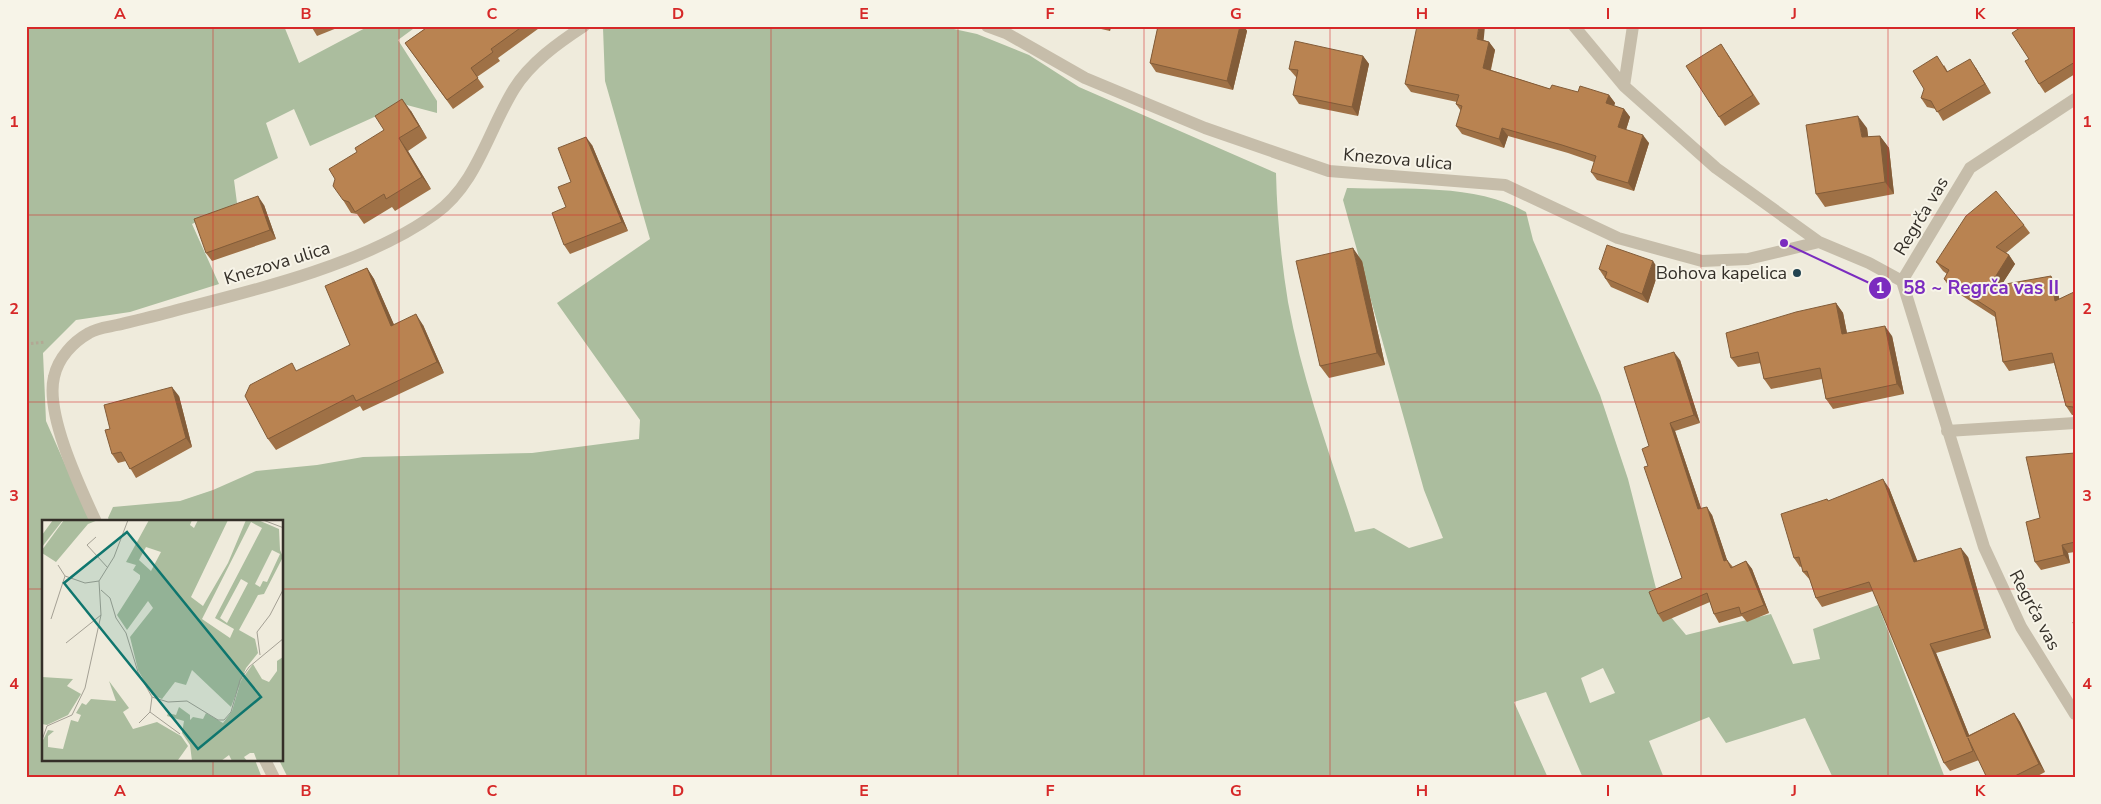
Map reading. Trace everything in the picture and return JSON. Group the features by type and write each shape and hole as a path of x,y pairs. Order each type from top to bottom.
{"street":[{"name":"Knezova ulica","path":"95,520 75,475 53,407 53,377 63,356 90,332 198,305 326,268 388,242 436,214 460,191 489,141 514,88 539,59 584,26"},
{"name":"Knezova ulica","path":"987,26 1006,33 1085,78 1205,128 1329,171 1505,185 1618,238 1702,261 1748,258 1819,242"},
{"path":"1574,26 1624,86 1716,168 1819,242 1869,263 1902,282"},
{"path":"1624,86 1632,26"},
{"name":"Regrča vas","path":"2075,99 1970,168 1902,282 1946,431 1984,547 2021,627 2075,714"},
{"path":"1946,431 2075,423"},
{"path":"266,762 274,778"}],"green space":[{"path":"26,26 284,26 299,63 369,26 417,26 398,40 437,101 437,113 403,104 310,146 294,109 266,123 278,158 234,180 237,203 192,224 219,284 130,312 76,320 43,353 46,421 90,520 42,520 42,762 256,762 262,778 26,778"},
{"path":"605,26 940,26 977,34 1029,55 1079,87 1276,173 1281,254 1294,331 1318,418 1355,532 1374,528 1409,548 1443,538 1424,490 1343,200 1347,188 1462,192 1485,196 1526,212 1533,240 1600,395 1628,479 1660,604 1686,635 1771,614 1793,664 1820,659 1813,629 1878,605 1945,778 1833,778 1805,718 1726,743 1709,717 1649,741 1664,778 1583,778 1546,692 1514,702 1548,778 288,778 280,762 284,762 284,520 109,520 108,518 113,507 180,501 213,490 256,471 317,465 363,457 532,453 639,439 640,420 557,303 650,239 605,81 603,28","holes":["1603,668 1615,693 1590,703 1581,678"]}],"building":[{"path":"429,26 523,26 491,49 493,52 471,68 478,78 447,100 405,43"},
{"path":"1158,26 1240,26 1227,81 1150,63"},
{"path":"1417,26 1479,26 1477,39 1489,42 1483,68 1550,89 1552,85 1578,92 1580,86 1609,95 1606,103 1624,109 1618,127 1643,135 1628,183 1591,172 1596,156 1502,128 1499,139 1456,126 1462,106 1456,104 1459,95 1405,84"},
{"path":"2023,26 2075,26 2075,62 2039,84 2025,61 2029,59 2012,33"},
{"path":"1295,41 1363,56 1352,107 1293,95 1298,70 1289,69"},
{"path":"1721,44 1753,95 1719,117 1686,66"},
{"path":"1937,56 1947,72 1970,59 1985,84 1937,112 1931,101 1921,98 1924,89 1913,71"},
{"path":"402,99 419,126 399,138 422,177 386,199 384,194 355,212 349,202 343,200 333,186 335,179 329,169 357,152 355,148 384,130 375,116"},
{"path":"1858,116 1862,137 1880,136 1885,182 1816,194 1806,125"},
{"path":"586,137 622,222 564,245 552,213 566,207 558,187 571,182 558,148"},
{"path":"1996,191 2024,225 1996,247 2009,255 1989,287 2051,276 2055,301 2074,292 2075,294 2075,410 2073,407 2066,406 2052,353 2003,362 1995,312 1944,279 1949,270 1936,262 1966,216"},
{"path":"258,196 270,230 206,253 194,219"},
{"path":"1607,245 1653,261 1642,294 1605,278 1607,272 1599,269"},
{"path":"1353,248 1377,353 1320,366 1296,261"},
{"path":"367,268 391,326 416,314 437,362 356,401 353,395 268,439 245,396 250,385 292,363 296,371 350,345 325,286"},
{"path":"1836,303 1842,334 1885,326 1897,384 1826,399 1820,368 1764,379 1758,352 1731,358 1726,333 1796,312"},
{"path":"1674,352 1694,415 1670,423 1698,509 1707,507 1724,561 1727,560 1731,568 1746,561 1764,605 1741,614 1739,607 1714,614 1707,593 1658,614 1649,592 1682,578 1644,467 1648,466 1642,449 1649,446 1624,367"},
{"path":"172,387 186,438 130,469 121,452 112,454 105,430 110,429 104,405"},
{"path":"2075,453 2075,542 2062,545 2064,555 2035,562 2026,522 2040,518 2026,457"},
{"path":"1883,479 1914,562 1961,548 1985,629 1930,644 1967,737 2014,713 2039,764 2011,778 1987,778 1968,738 1973,751 1944,763 1869,582 1816,598 1807,571 1803,572 1799,557 1794,558 1781,514 1827,499 1828,501"}],"place":[{"name":"58 ~ Regrča vas II","path":"1784,243"},
{"name":"Bohova kapelica","path":"1797,273"}]}
